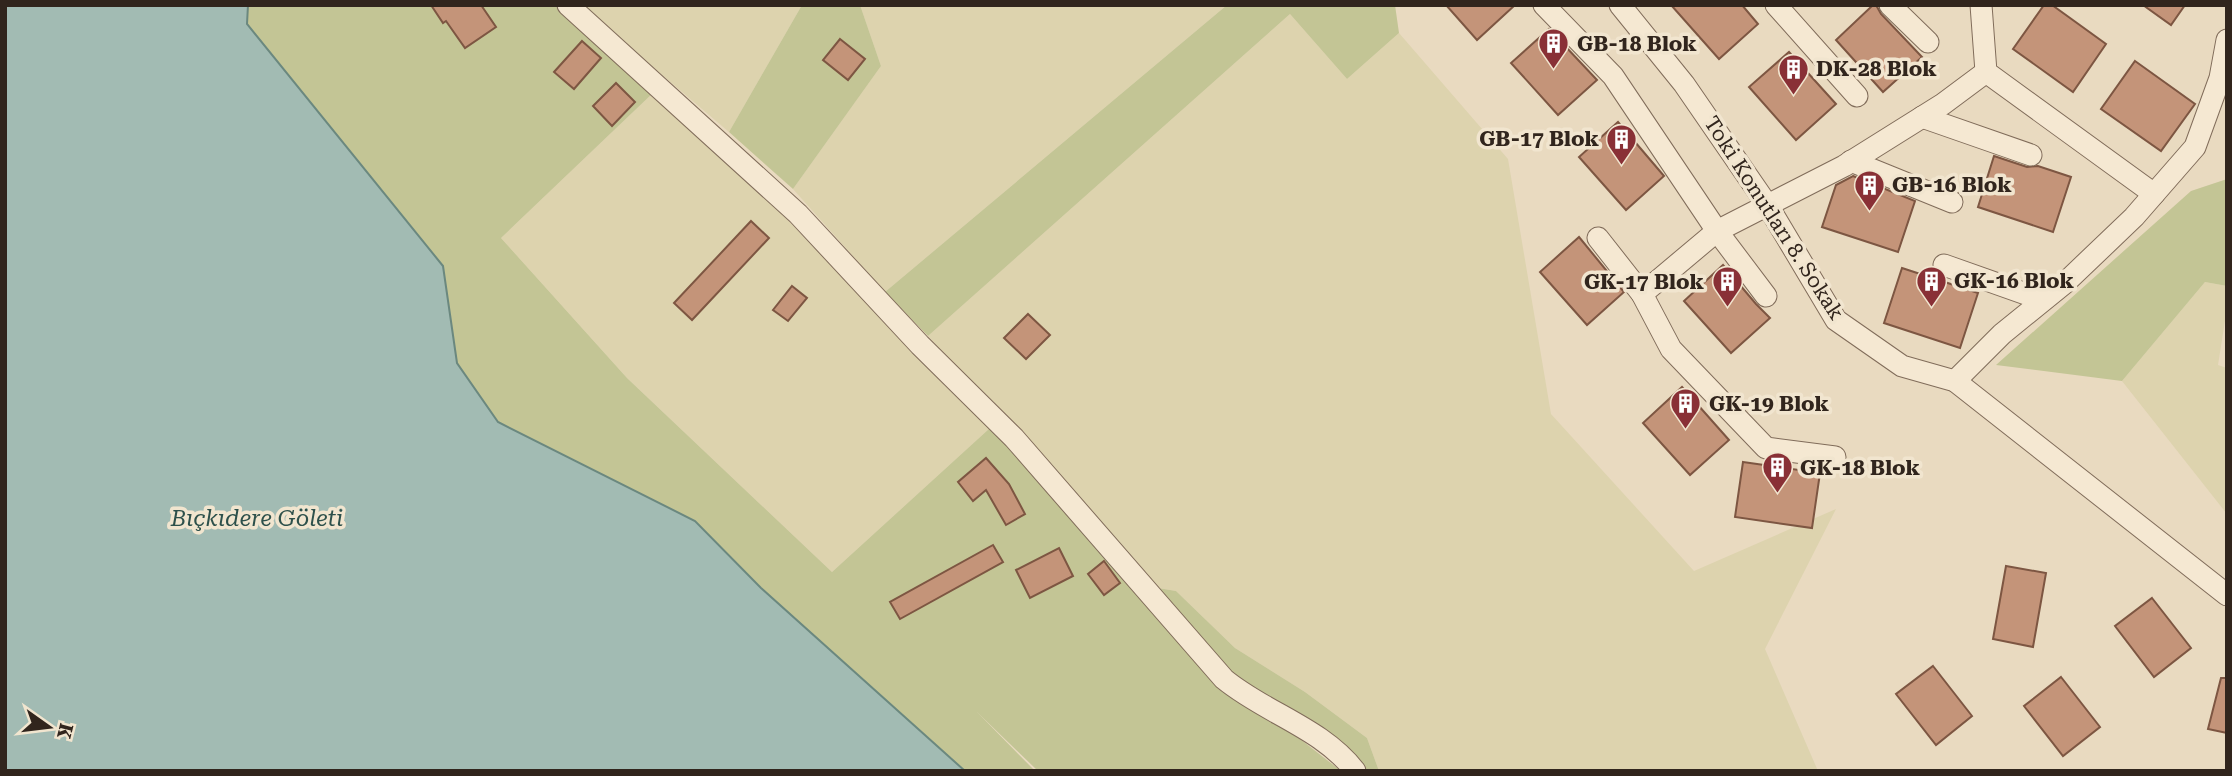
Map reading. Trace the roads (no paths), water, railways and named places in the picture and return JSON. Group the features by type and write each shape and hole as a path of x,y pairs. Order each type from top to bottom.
{"street":[{"path":"568,5 798,214 920,345 1014,438 1224,679 1243,695 1328,744 1355,771"},
{"path":"1544,5 1613,76 1717,231 1766,296"},
{"name":"Toki Konutları 8. Sokak","path":"1620,5 1684,84 1768,206 1836,320 1902,366 1955,381 2227,595"},
{"path":"1776,5 1857,96"},
{"path":"1890,5 1928,42"},
{"path":"1981,5 1986,72 2154,194"},
{"path":"1955,381 2002,334 2066,282 2134,217 2195,147 2220,78 2227,40"},
{"path":"1642,294 1717,231 1851,161 1922,117 1986,72"},
{"path":"1922,117 2032,155"},
{"path":"1851,161 1952,202"},
{"path":"1598,238 1642,294 1671,349 1766,448 1836,457"},
{"path":"1944,265 2043,300"}],"water":[{"name":"Bıçkıdere Göleti","path":"5,5 248,5 247,24 443,266 457,363 498,422 695,521 761,588 965,771 5,771"}],"place":[{"name":"GB-18 Blok","path":"1554,71"},
{"name":"DK-28 Blok","path":"1793,96"},
{"name":"GB-17 Blok","path":"1622,166"},
{"name":"GB-16 Blok","path":"1869,212"},
{"name":"GK-16 Blok","path":"1931,308"},
{"name":"GK-17 Blok","path":"1727,309"},
{"name":"GK-19 Blok","path":"1686,431"},
{"name":"GK-18 Blok","path":"1777,495"}]}
